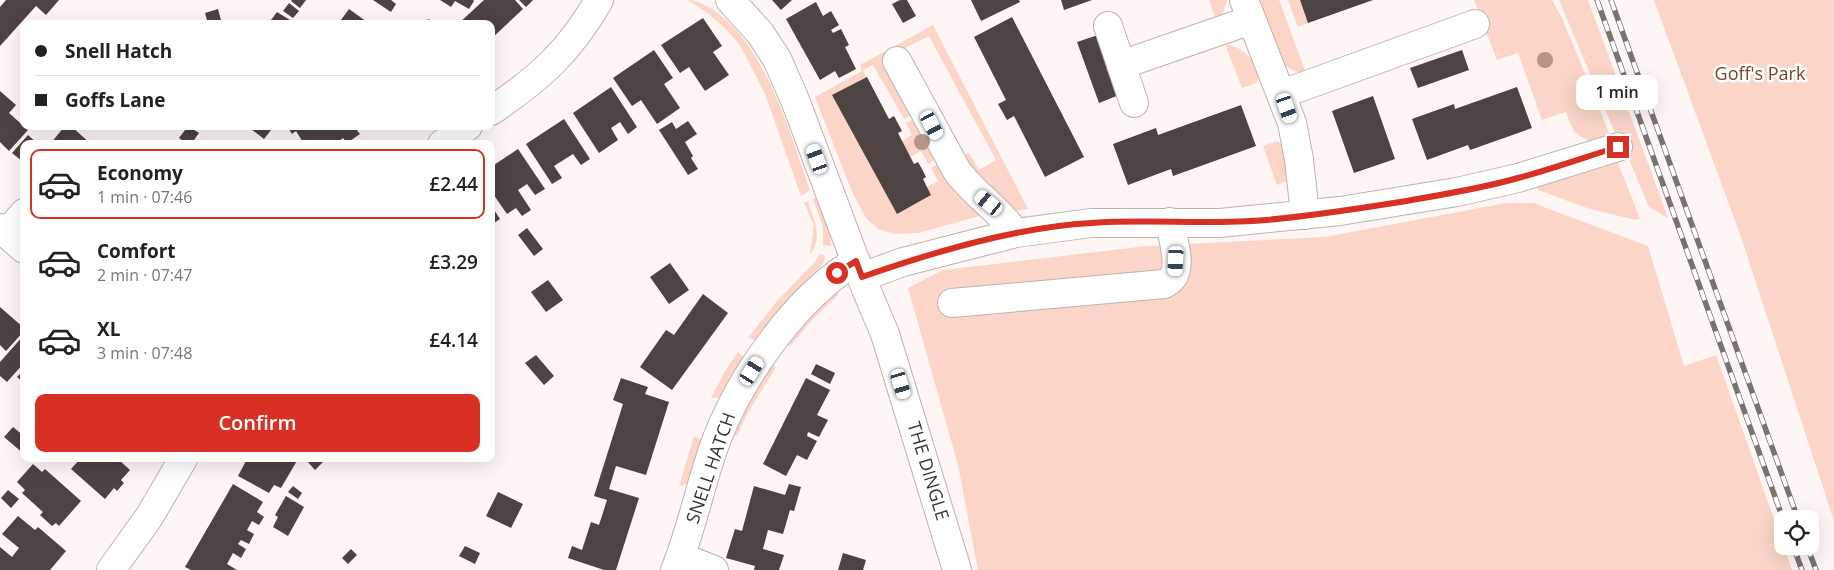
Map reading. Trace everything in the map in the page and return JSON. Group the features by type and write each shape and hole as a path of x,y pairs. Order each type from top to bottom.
{"street":[{"path":"495,108 530,83 566,50 599,0"},
{"name":"THE DINGLE","path":"730,0 760,33 777,58 795,100 885,334 957,570"},
{"path":"1121,65 1248,10 1292,123 1299,158 1306,215"},
{"path":"1282,94 1475,24"},
{"path":"1108,26 1134,103"},
{"path":"897,61 957,171 970,188 1003,216 1016,232"},
{"path":"448,140 462,130"},
{"name":"SNELL HATCH","path":"678,563 718,436 730,410 745,382 775,338 825,282 859,269 903,262 1016,232 1091,223 1220,223 1376,206 1465,190 1518,178 1618,147"},
{"path":"952,303 1164,284 1172,279 1176,272 1176,254 1170,222"},
{"path":"111,570 149,517 181,462"},
{"path":"678,563 714,570"}],"green space":[{"path":"687,0 709,7 731,24 761,66 784,116 810,190 801,196 765,94 740,45 725,28 705,11"},
{"path":"1209,0 1227,0 1222,16 1216,20"},
{"path":"1260,0 1279,0 1306,73 1296,71 1283,64 1259,8"},
{"path":"1288,0 1300,0 1308,23 1298,27"},
{"path":"1474,0 1552,0 1562,18 1610,135 1602,140 1587,140 1574,131 1566,112 1542,120 1518,53 1497,60"},
{"path":"1559,0 1588,0 1668,218 1649,207 1618,133 1615,133"},
{"name":"Goff's Park","path":"1654,0 1834,0 1834,521 1741,237"},
{"path":"933,25 1028,209 1013,211 1008,209 963,158 967,153 970,154 979,170 996,160 929,36 903,49 915,113 904,119 873,65 863,70 867,77 833,96 897,213 931,195 927,187 938,181 931,168 941,162 983,215 918,233 894,234 878,229 866,218 853,194 815,97 862,71 860,65"},
{"path":"1225,44 1238,48 1251,59 1259,76 1256,83 1242,88"},
{"path":"917,117 939,157 928,164 921,151 910,157 902,141 912,135 906,123"},
{"path":"1277,141 1284,146 1288,172 1287,181 1277,185 1263,146"},
{"path":"1618,163 1640,219 1636,220 1590,209 1538,190 1538,187"},
{"path":"819,196 829,227 831,246 823,245 823,227 813,199"},
{"path":"808,201 815,221 817,235 814,248 810,254 814,226 804,203"},
{"path":"1506,203 1533,203 1648,246 1684,366 1716,355 1774,519 1774,555 1787,555 1792,570 978,570 958,465 908,288 943,270 1147,246 1325,237"},
{"path":"820,254 824,255 825,259 820,267 783,307 757,340 748,338 777,301 815,262"},
{"path":"835,290 839,294 788,346 786,342"},
{"path":"738,352 744,357 722,397 711,398 725,371"},
{"path":"770,363 776,367 747,414 737,436 731,434"},
{"path":"694,436 702,440 687,484 679,486"}],"building":[{"path":"6,0 59,0 46,15 36,6 23,20 20,20 20,24 0,46 0,7"},
{"path":"292,0 306,0 300,8"},
{"path":"373,0 391,0 396,4 391,12"},
{"path":"440,0 474,1 469,9 455,1 451,7"},
{"path":"484,0 515,0 523,9 495,35 495,20 462,20"},
{"path":"519,0 533,0 526,7"},
{"path":"772,0 792,0 781,10"},
{"path":"900,0 907,0 916,16 903,23 892,4"},
{"path":"971,0 1019,0 1020,2 981,21"},
{"path":"1061,0 1092,0 1064,10"},
{"path":"1300,0 1373,0 1308,23"},
{"path":"816,2 823,16 831,11 839,25 831,30 833,33 841,29 849,45 845,47 856,69 839,78 835,71 820,80 786,19"},
{"path":"289,3 299,11 293,18 283,11"},
{"path":"218,9 221,20 207,20 205,13"},
{"path":"349,9 364,20 341,20"},
{"path":"277,12 290,20 271,20"},
{"path":"1012,17 1084,157 1045,177 1014,116 1007,120 998,104 1006,100 974,37"},
{"path":"703,18 722,46 713,52 729,75 705,91 689,67 680,73 661,45"},
{"path":"1098,35 1119,95 1099,103 1077,42"},
{"path":"654,50 673,78 664,84 680,108 657,124 641,100 632,106 613,78"},
{"path":"1462,50 1469,70 1418,88 1410,68"},
{"path":"867,77 889,119 894,116 902,131 898,133 914,164 918,162 922,169 926,177 923,179 931,195 897,214 832,95"},
{"path":"611,87 637,127 628,134 620,122 611,128 618,140 599,153 573,113"},
{"path":"1517,87 1532,128 1470,150 1468,145 1427,160 1412,119 1454,104 1455,109"},
{"path":"0,91 16,105 9,113 20,123 20,130 28,130 9,151 0,142"},
{"path":"1373,96 1395,159 1354,173 1332,111"},
{"path":"1241,105 1256,146 1173,176 1171,169 1128,185 1113,144 1156,128 1158,135"},
{"path":"564,119 590,159 581,165 573,154 554,166 562,178 552,184 526,144"},
{"path":"688,121 697,134 685,142 693,156 691,158 698,169 688,175 659,130 672,122 676,129"},
{"path":"62,130 75,130 87,140 53,140"},
{"path":"185,130 194,130 199,133 194,140 182,140 179,138"},
{"path":"252,130 271,130 264,139"},
{"path":"290,130 357,130 360,134 351,140 345,140 343,138 340,140 302,140 296,131 292,134"},
{"path":"28,135 34,140 24,140"},
{"path":"20,144 20,159 12,153"},
{"path":"518,149 545,189 535,195 527,184 518,190 531,210 522,216 516,208 507,214 495,197 495,164"},
{"path":"495,211 500,219 495,222"},
{"path":"527,228 543,249 534,256 518,235"},
{"path":"670,263 689,290 669,304 650,277"},
{"path":"548,280 563,300 546,312 531,292"},
{"path":"703,294 728,313 672,390 640,367 666,330 674,335"},
{"path":"0,307 20,324 20,335 6,351 0,345"},
{"path":"20,340 20,367 7,382 0,376 0,362"},
{"path":"536,355 554,376 544,385 525,363"},
{"path":"816,364 835,373 830,384 811,374"},
{"path":"621,378 648,387 645,394 669,402 646,475 616,466 609,489 639,498 616,570 604,570 568,558 572,546 582,550 591,522 599,525 607,500 594,496 623,404 613,400"},
{"path":"806,378 830,390 817,415 828,420 819,437 808,432 807,436 817,441 807,460 797,455 786,476 763,464"},
{"path":"13,427 20,433 20,451 4,437"},
{"path":"77,462 121,462 130,470 121,480 124,483 117,491 114,488 105,499 71,469"},
{"path":"245,462 296,462 281,488 274,485 269,493 238,476"},
{"path":"308,462 323,462 315,470"},
{"path":"33,464 42,472 45,469 81,501 59,526 56,523 52,526 40,515 43,512 22,493 25,490 17,482"},
{"path":"233,484 263,502 257,512 264,517 259,525 252,521 247,530 254,534 249,544 241,540 238,544 246,549 241,558 233,553 227,564 237,570 191,570 185,567"},
{"path":"789,484 801,487 794,511 790,510 783,534 768,530 763,549 784,555 779,570 754,570 755,566 726,558 735,529 742,531 754,486 785,495"},
{"path":"293,486 302,493 298,499 288,492"},
{"path":"8,490 19,499 11,508 1,498"},
{"path":"498,492 523,504 511,528 486,516"},
{"path":"286,496 304,507 288,536 273,527 278,517 275,515"},
{"path":"18,516 35,530 38,527 66,551 50,570 0,570 0,547 12,557 19,548 2,534"},
{"path":"465,546 480,553 475,564 459,556"},
{"path":"351,549 357,555 348,564 342,558"},
{"path":"843,553 866,560 863,570 838,570"}],"railway":[{"path":"1597,0 1780,510"},
{"path":"1611,0 1795,510"},
{"path":"1796,555 1802,570"},
{"path":"1810,555 1816,570"}],"route":[{"path":"837,273 856,261 862,277 903,262 1016,232 1045,228 1091,223 1236,222 1376,206 1457,192 1518,178 1618,147"}]}
